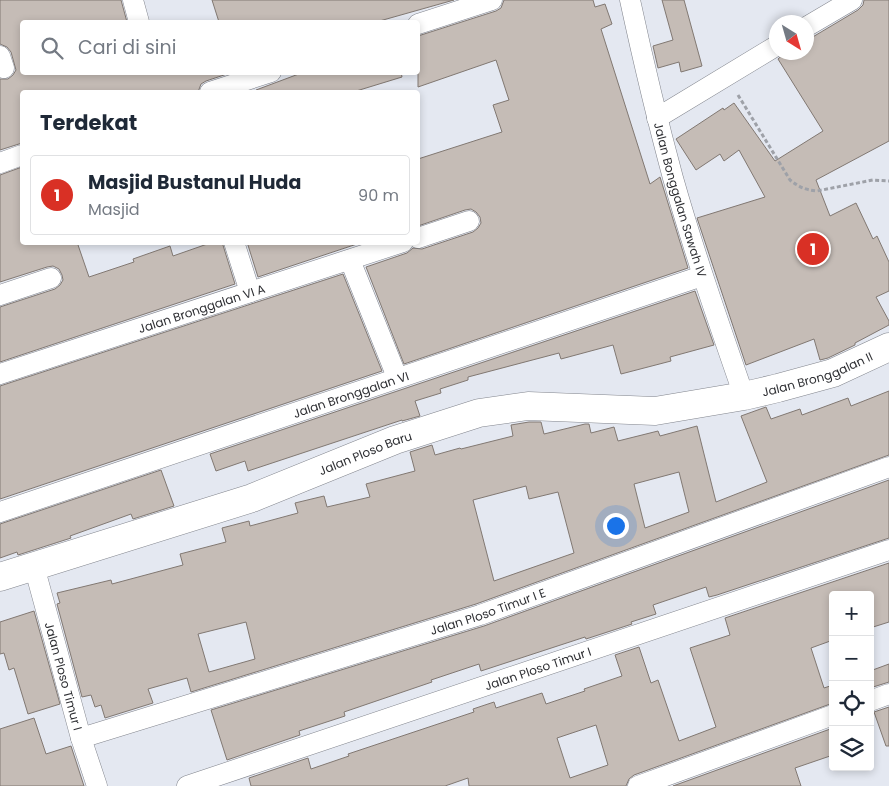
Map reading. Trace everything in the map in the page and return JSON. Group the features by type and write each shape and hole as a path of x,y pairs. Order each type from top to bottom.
{"street":[{"path":"133,0 139,20"},
{"path":"420,23 492,0"},
{"name":"Jalan Bonggalan Sawah IV","path":"630,0 657,118 702,276 744,396"},
{"path":"814,22 852,0"},
{"path":"657,118 769,50"},
{"path":"216,90 262,75"},
{"path":"0,163 20,156"},
{"path":"420,237 469,221"},
{"path":"235,245 250,292"},
{"name":"Jalan Bronggalan VI A","path":"0,374 395,245"},
{"path":"350,260 398,377"},
{"name":"Jalan Bronggalan VI","path":"0,512 702,276"},
{"path":"0,295 51,278"},
{"name":"Jalan Bronggalan II","path":"744,396 833,373 889,347"},
{"name":"Jalan Ploso Baru","path":"0,577 252,498 395,440 479,413 528,406 655,411 744,396"},
{"name":"Jalan Ploso Timur I E","path":"81,738 480,615 889,467"},
{"name":"Jalan Ploso Timur I","path":"187,786 889,550"},
{"name":"Jalan Ploso Timur I","path":"34,566 81,738 97,786"},
{"path":"874,700 889,694"},
{"path":"638,786 829,716"}],"path":[{"path":"727,77 790,180 798,187 818,191 873,180 889,181"}],"building":[{"path":"0,0 121,0 126,20 20,20 20,75 224,75 206,81 201,84 199,90 20,90 20,144 0,150 0,79 8,79 16,70 11,52 7,47 0,44"},
{"path":"212,0 454,0 383,20 218,20"},
{"path":"504,0 593,0 595,7 605,4 612,24 601,29 650,184 660,177 688,268 404,364 366,267 407,253 413,248 422,249 473,232 478,228 481,223 480,217 471,209 420,225 420,158 502,132 493,105 509,100 496,60 418,87 418,75 420,75 420,35 501,8"},
{"path":"662,0 684,0 702,66 681,72 679,62 658,68 653,46 673,40"},
{"path":"864,0 889,0 889,141 816,180 830,216 856,203 873,239 877,236 889,262 889,291 876,297 889,321 889,325 828,358 820,360 814,339 746,365 697,218 765,197 739,150 724,161 720,154 696,170 676,139 723,108 724,110 734,103 775,161 823,131 779,60 814,60 814,36 858,10 863,5"},
{"path":"296,75 402,75 402,77 360,90 256,90"},
{"path":"20,168 20,245 78,245 89,277 134,262 133,259 170,246 173,256 204,245 223,245 235,284 0,362 0,307 55,289 63,280 59,269 53,266 0,282 0,175"},
{"path":"248,245 354,245 258,277"},
{"path":"343,274 382,371 0,499 0,386"},
{"path":"695,291 714,345 670,357 671,361 621,374 613,345 561,359 559,353 468,377 468,380 440,389 441,393 415,401 420,416 402,420 248,471 245,461 216,471 210,454"},
{"path":"889,391 889,455 476,604 191,692 187,678 148,689 153,703 105,718 101,705 95,707 91,695 82,697 57,604 60,603 57,593 111,580 112,584 183,565 180,554 226,542 222,528 249,521 250,526 298,513 295,503 324,496 327,507 370,497 366,484 415,471 410,452 432,445 435,455 513,436 511,425 529,422 541,422 544,434 585,424 589,424 591,433 614,427 618,441 658,431 660,436 697,426 716,502 767,482 741,416 766,407 771,419 800,409 802,415 848,398 851,406","holes":["679,472 689,512 645,528 634,484","526,486 529,499 558,492 574,553 494,581 473,500","246,622 255,659 209,672 198,634"]},
{"path":"161,470 174,506 133,519 131,514 70,536 71,538 18,555 17,552 0,558 0,524"},
{"path":"889,480 889,538 717,595 709,597 706,587 653,605 656,614 631,622 632,624 586,639 585,637 481,671 479,664 431,680 432,682 344,712 345,716 299,731 300,735 227,760 211,710 484,626"},
{"path":"889,563 889,622 874,627 874,591 829,591 829,641 811,648 824,688 829,686 829,704 634,775 629,779 626,786 469,786 468,778 445,786 251,786 249,778 308,758 311,769 349,756 348,754 474,712 473,709 494,702 496,708 542,693 546,704 585,691 584,689 622,676 615,655 639,647 651,683 658,680 679,741 716,727 690,648 730,635 725,618","holes":["596,725 608,765 570,778 557,738"]},
{"path":"34,611 60,704 28,714 14,668 9,670 4,653 0,654 0,622"},
{"path":"889,664 889,682 874,687 874,670"},
{"path":"889,707 889,746 886,746 874,712"},
{"path":"34,718 46,754 71,746 84,786 0,786 0,729"},
{"path":"829,729 829,756 795,768 801,786 673,786"}],"place":[{"name":"Masjid Bustanul Huda","path":"813,249"}]}
